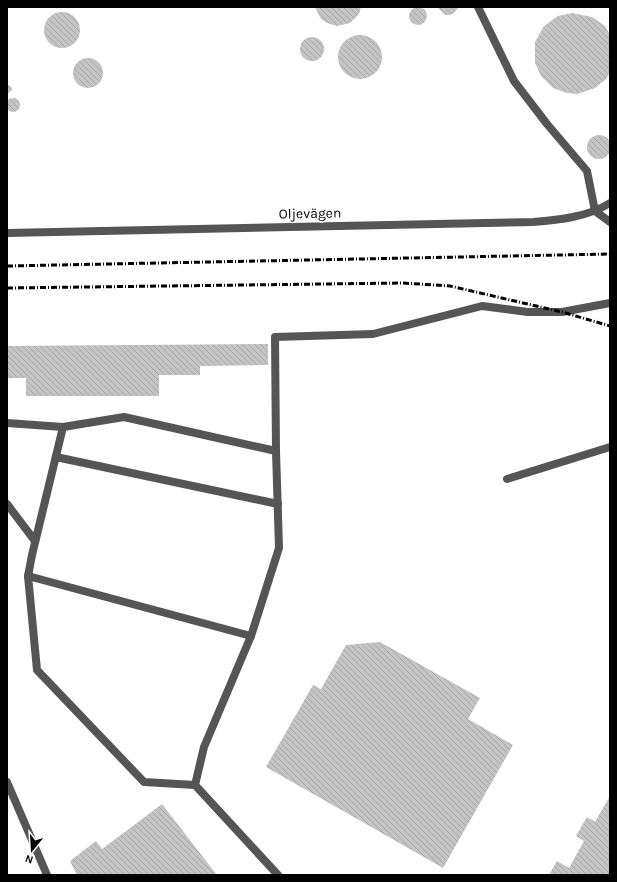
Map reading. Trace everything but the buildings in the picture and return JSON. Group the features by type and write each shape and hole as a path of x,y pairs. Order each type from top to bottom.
{"street":[{"path":"478,7 514,81 586,171 595,211 610,222"},
{"name":"Oljevägen","path":"7,233 533,222 556,220 595,211 610,203"},
{"path":"195,785 204,747 251,636 279,548 275,337 373,334 482,306 528,312 562,312 610,303"},
{"path":"7,423 63,427 124,416 276,451"},
{"path":"63,427 28,576 37,670 144,782 195,785 278,875"},
{"path":"507,478 610,447"},
{"path":"56,457 278,504"},
{"path":"7,504 35,541"},
{"path":"28,576 251,636"},
{"path":"7,782 47,875"}],"railway":[{"path":"7,266 610,254"},
{"path":"7,288 402,283 450,286 562,312 610,326"}]}
